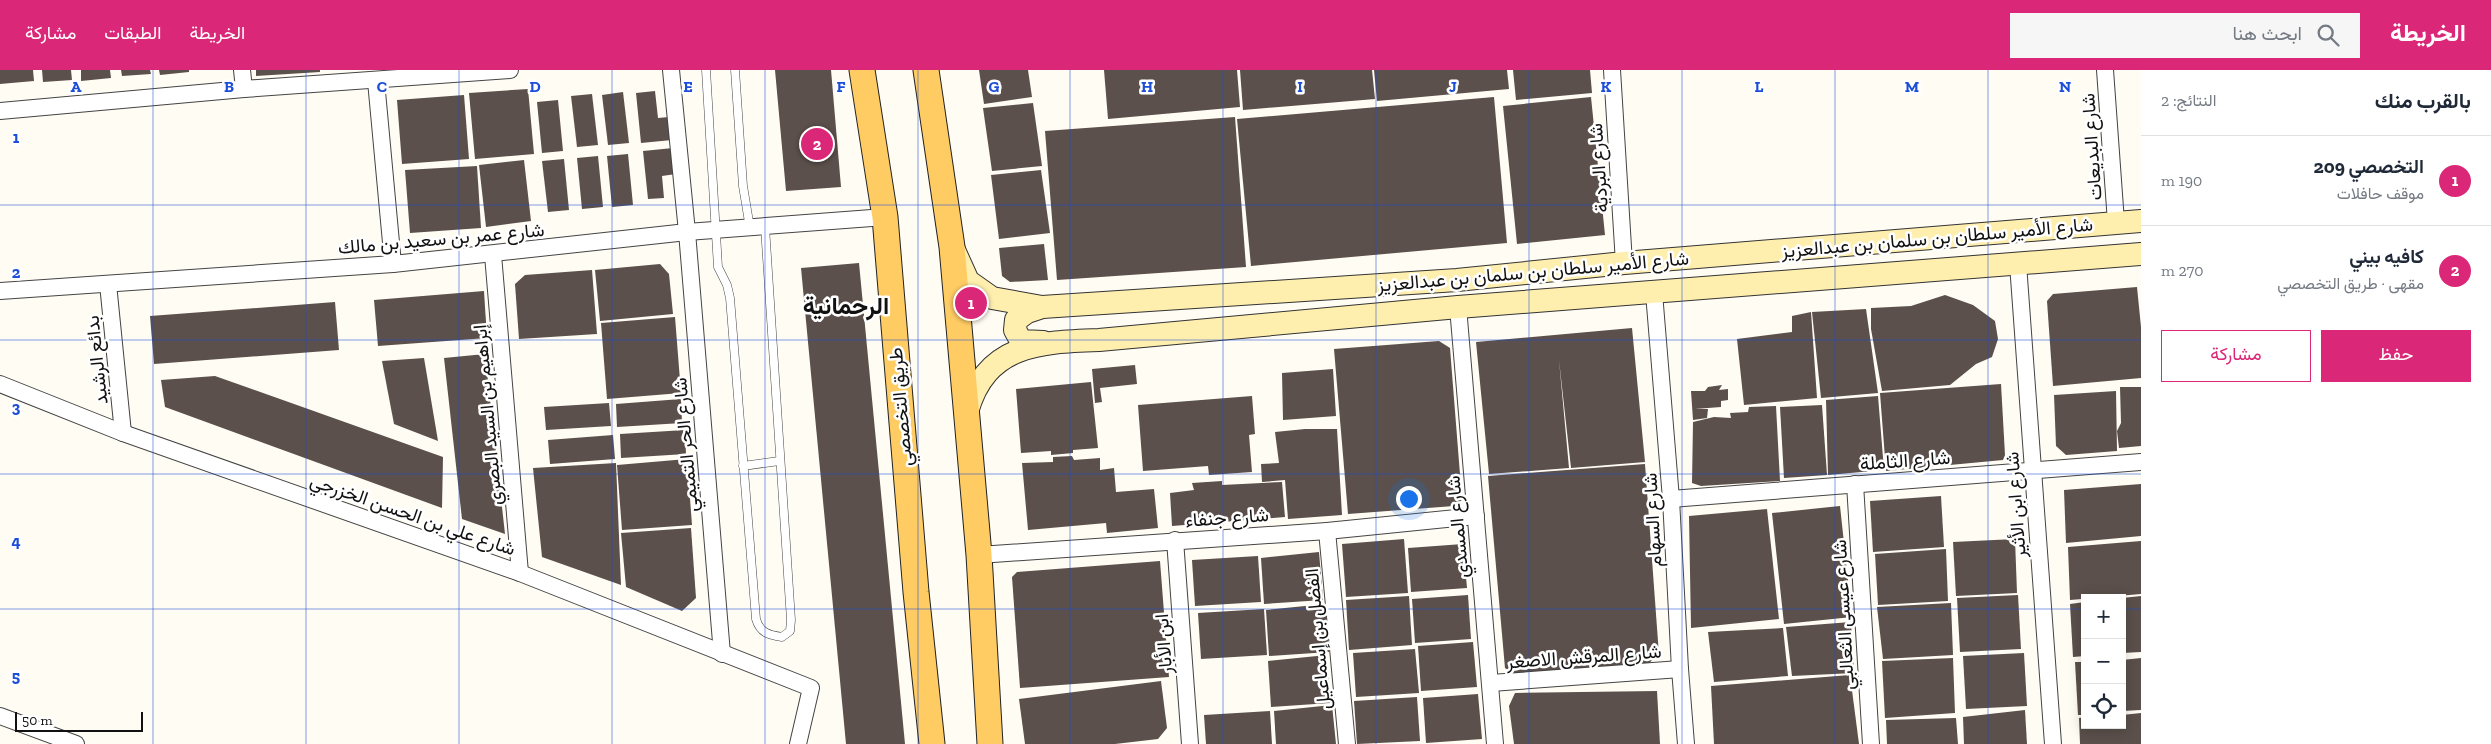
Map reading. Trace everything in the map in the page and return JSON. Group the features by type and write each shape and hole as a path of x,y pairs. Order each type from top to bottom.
{"main road":[{"name":"طريق التخصصي","path":"862,70 885,217 916,592 932,744"},
{"path":"926,70 952,247 979,555 990,744"}],"street":[{"path":"242,70 244,89"},
{"path":"0,111 244,89 510,70"},
{"name":"شارع الحر التميمي","path":"671,70 687,232 722,654"},
{"name":"شارع البردية","path":"1612,70 1624,263"},
{"name":"شارع البديعات","path":"2105,70 2116,222"},
{"path":"376,80 393,264"},
{"name":"شارع عمر بن سعيد بن مالك","path":"0,291 393,264 687,232 885,217"},
{"name":"شارع الأمير سلطان بن سلمان بن عبدالعزيز","path":"952,247 968,281 992,298 1042,307 1457,280 1624,263 2141,221"},
{"name":"إبراهيم بن السيد البصري","path":"493,254 520,573"},
{"name":"شارع الأمير سلطان بن سلمان بن عبدالعزيز","path":"967,412 971,399 989,369 1025,347 1047,342 1099,340 1458,307 2141,254"},
{"name":"شارع ابن الأثير","path":"2018,264 2053,744"},
{"name":"بدائع الرشيد","path":"108,284 123,433"},
{"name":"شارع السهام","path":"1654,293 1672,499 1680,669 1686,744"},
{"path":"1042,307 1027,312 1016,320 1015,330 1021,341 1047,342"},
{"name":"شارع المسدي","path":"1458,307 1495,744"},
{"name":"شارع علي بن الحسن الخزرجي","path":"0,384 123,433 520,573 811,688 798,744"},
{"name":"شارع الثاملة","path":"1672,499 2141,462"},
{"name":"شارع عيسى الثعالبي","path":"1855,484 1871,744"},
{"name":"شارع جنفاء","path":"979,555 1326,531 1476,516"},
{"name":"الفضل بن إسماعيل","path":"1326,531 1347,744"},
{"name":"ابن الأبار","path":"1175,540 1190,744"},
{"name":"شارع المرقش الاصغر","path":"1491,683 1680,669"},
{"path":"0,716 76,744"}],"lane":[{"path":"706,70 718,267 727,284 730,298 756,619 758,627 768,634 782,637 790,630 790,620 779,461 757,228 743,186 735,70"},
{"path":"743,466 779,461"}],"building":[{"path":"0,70 33,70 34,81 0,84"},
{"path":"42,70 71,70 72,80 43,82"},
{"path":"81,70 110,70 111,78 81,81"},
{"path":"121,70 150,70 151,74 122,76"},
{"path":"159,70 189,70 189,72 160,75"},
{"path":"256,70 320,70 320,72 256,76"},
{"path":"775,70 831,70 841,187 786,191"},
{"path":"979,70 1028,70 1032,97 984,104"},
{"path":"1104,70 1237,70 1240,107 1108,119"},
{"path":"1240,70 1372,70 1375,99 1243,110"},
{"path":"1374,70 1507,70 1509,89 1377,101"},
{"path":"1513,70 1590,70 1592,93 1516,100"},
{"path":"528,89 534,154 475,159 469,93"},
{"path":"655,91 658,118 669,117 672,140 641,143 636,93"},
{"path":"623,92 629,143 608,145 602,95"},
{"path":"592,94 598,145 577,147 571,96"},
{"path":"464,95 469,159 402,164 397,100"},
{"path":"1494,97 1507,243 1251,266 1237,119"},
{"path":"1591,97 1605,235 1517,244 1503,106"},
{"path":"558,100 563,151 542,153 537,102"},
{"path":"1033,103 1042,166 992,171 983,108"},
{"path":"1235,117 1246,267 1057,280 1045,131"},
{"path":"673,148 676,174 662,176 664,198 648,199 643,151"},
{"path":"628,154 633,205 612,207 607,156"},
{"path":"598,156 603,207 582,209 577,158"},
{"path":"564,159 569,210 548,212 542,161"},
{"path":"524,160 531,221 486,227 479,165"},
{"path":"477,166 481,228 410,233 405,170"},
{"path":"1041,170 1050,233 999,239 991,175"},
{"path":"1044,244 1048,280 1010,282 1002,276 999,248"},
{"path":"859,263 905,744 846,744 801,268"},
{"path":"660,264 669,274 673,314 600,321 595,270"},
{"path":"592,270 597,334 519,339 515,284 525,275"},
{"path":"2137,287 2141,327 2141,378 2053,386 2047,301 2053,294"},
{"path":"484,291 487,338 378,346 374,300"},
{"path":"1945,295 1973,305 1995,321 1998,339 1992,357 1976,364 1950,385 1882,391 1871,329 1871,308 1911,306"},
{"path":"335,302 339,350 154,364 150,316"},
{"path":"1866,309 1878,393 1821,398 1812,312"},
{"path":"1811,312 1817,398 1744,405 1737,339 1792,332 1792,316"},
{"path":"675,317 681,393 607,399 601,323"},
{"path":"1632,328 1645,462 1571,468 1559,360 1569,468 1489,474 1476,342"},
{"path":"1439,341 1450,348 1462,500 1454,506 1348,514 1334,349"},
{"path":"485,354 505,534 462,519 444,358"},
{"path":"424,358 438,441 394,424 382,361"},
{"path":"1135,365 1137,384 1100,388 1102,402 1095,403 1092,369"},
{"path":"1333,369 1336,416 1283,420 1282,373"},
{"path":"215,376 443,457 442,508 165,407 161,380"},
{"path":"1091,382 1098,448 1073,450 1073,453 1051,455 1051,451 1021,453 1016,389"},
{"path":"2001,384 2005,455 2003,460 1886,471 1880,393"},
{"path":"1722,385 1719,390 1728,389 1728,400 1721,401 1721,407 1695,409 1708,409 1707,418 1693,420 1691,391 1705,391 1708,387"},
{"path":"2120,387 2141,387 2141,446 2119,448 2117,431 2121,423"},
{"path":"2116,391 2117,451 2066,455 2056,446 2054,395"},
{"path":"1252,396 1255,434 1249,435 1252,472 1209,475 1208,466 1143,471 1138,405"},
{"path":"1878,396 1884,470 1828,475 1826,400"},
{"path":"681,399 682,423 617,427 616,404"},
{"path":"609,403 611,426 546,430 544,407"},
{"path":"1822,405 1827,475 1784,478 1780,407"},
{"path":"1776,406 1780,481 1701,486 1692,483 1693,422 1714,417 1731,418 1730,413 1748,412 1749,407"},
{"path":"1305,429 1337,429 1342,515 1288,519 1285,480 1262,482 1261,464 1279,463 1275,432"},
{"path":"685,430 686,454 621,458 620,434"},
{"path":"613,435 615,459 550,464 548,440"},
{"path":"1072,456 1074,460 1100,458 1100,470 1114,468 1116,492 1154,489 1158,528 1107,533 1106,523 1028,530 1022,463 1053,462 1053,457"},
{"path":"687,459 692,525 622,530 617,465"},
{"path":"616,463 621,585 542,557 533,468"},
{"path":"1645,464 1659,655 1649,663 1515,675 1505,668 1488,476"},
{"path":"1222,481 1222,485 1282,482 1285,517 1172,526 1170,493 1194,490 1192,483"},
{"path":"2141,484 2141,536 2066,543 2064,490"},
{"path":"1941,496 1944,547 1873,552 1870,501"},
{"path":"1840,506 1852,617 1784,624 1772,513"},
{"path":"1767,509 1779,619 1691,628 1689,516"},
{"path":"691,528 696,598 682,611 626,587 621,533"},
{"path":"1404,539 1408,593 1346,597 1342,544"},
{"path":"2015,539 2017,593 1956,596 1953,542"},
{"path":"2141,541 2141,594 2081,594 2081,599 2070,600 2068,547"},
{"path":"1463,544 1467,588 1411,592 1408,548"},
{"path":"1946,549 1948,601 1878,605 1875,554"},
{"path":"1319,552 1323,600 1264,604 1261,558"},
{"path":"1258,556 1261,602 1195,606 1192,560"},
{"path":"1160,561 1169,677 1020,688 1012,577 1017,572"},
{"path":"1468,595 1471,639 1415,643 1412,599"},
{"path":"2018,595 2021,649 1960,652 1957,598"},
{"path":"1409,596 1412,645 1349,650 1346,600"},
{"path":"2141,596 2141,652 2126,653 2126,598"},
{"path":"1951,603 1953,655 1883,659 1877,607"},
{"path":"2081,603 2081,656 2073,657 2070,604"},
{"path":"1325,604 1329,652 1269,656 1266,610"},
{"path":"1264,609 1267,655 1201,659 1198,613"},
{"path":"1851,622 1854,673 1792,676 1786,627"},
{"path":"1783,628 1788,676 1714,682 1708,632"},
{"path":"1473,642 1477,687 1421,691 1418,646"},
{"path":"1415,649 1419,693 1356,697 1353,653"},
{"path":"2024,653 2027,706 1966,709 1963,656"},
{"path":"1327,655 1330,703 1271,707 1268,661"},
{"path":"1953,658 1955,713 1885,718 1882,661"},
{"path":"2141,658 2141,710 2126,711 2126,660"},
{"path":"2075,662 2081,662 2081,715 2078,715"},
{"path":"1850,675 1859,744 1714,744 1711,686"},
{"path":"1161,681 1167,728 1158,739 1115,744 1025,744 1019,699"},
{"path":"1657,691 1660,744 1514,744 1509,706 1515,693"},
{"path":"1478,694 1482,739 1426,743 1423,698"},
{"path":"1417,697 1420,741 1357,744 1354,701"},
{"path":"1332,705 1336,744 1276,744 1274,711"},
{"path":"2025,710 2027,744 1964,744 1963,717"},
{"path":"1270,711 1272,744 1206,744 1204,715"},
{"path":"2141,713 2141,744 2080,744 2079,718 2081,718 2081,729 2126,729 2126,715"},
{"path":"1956,718 1958,744 1887,744 1886,720"}],"place":[{"name":"كافيه بيني","path":"817,144"},
{"name":"التخصصي 209","path":"971,303"}],"district":[{"name":"الرحمانية","path":"846,306"}]}
